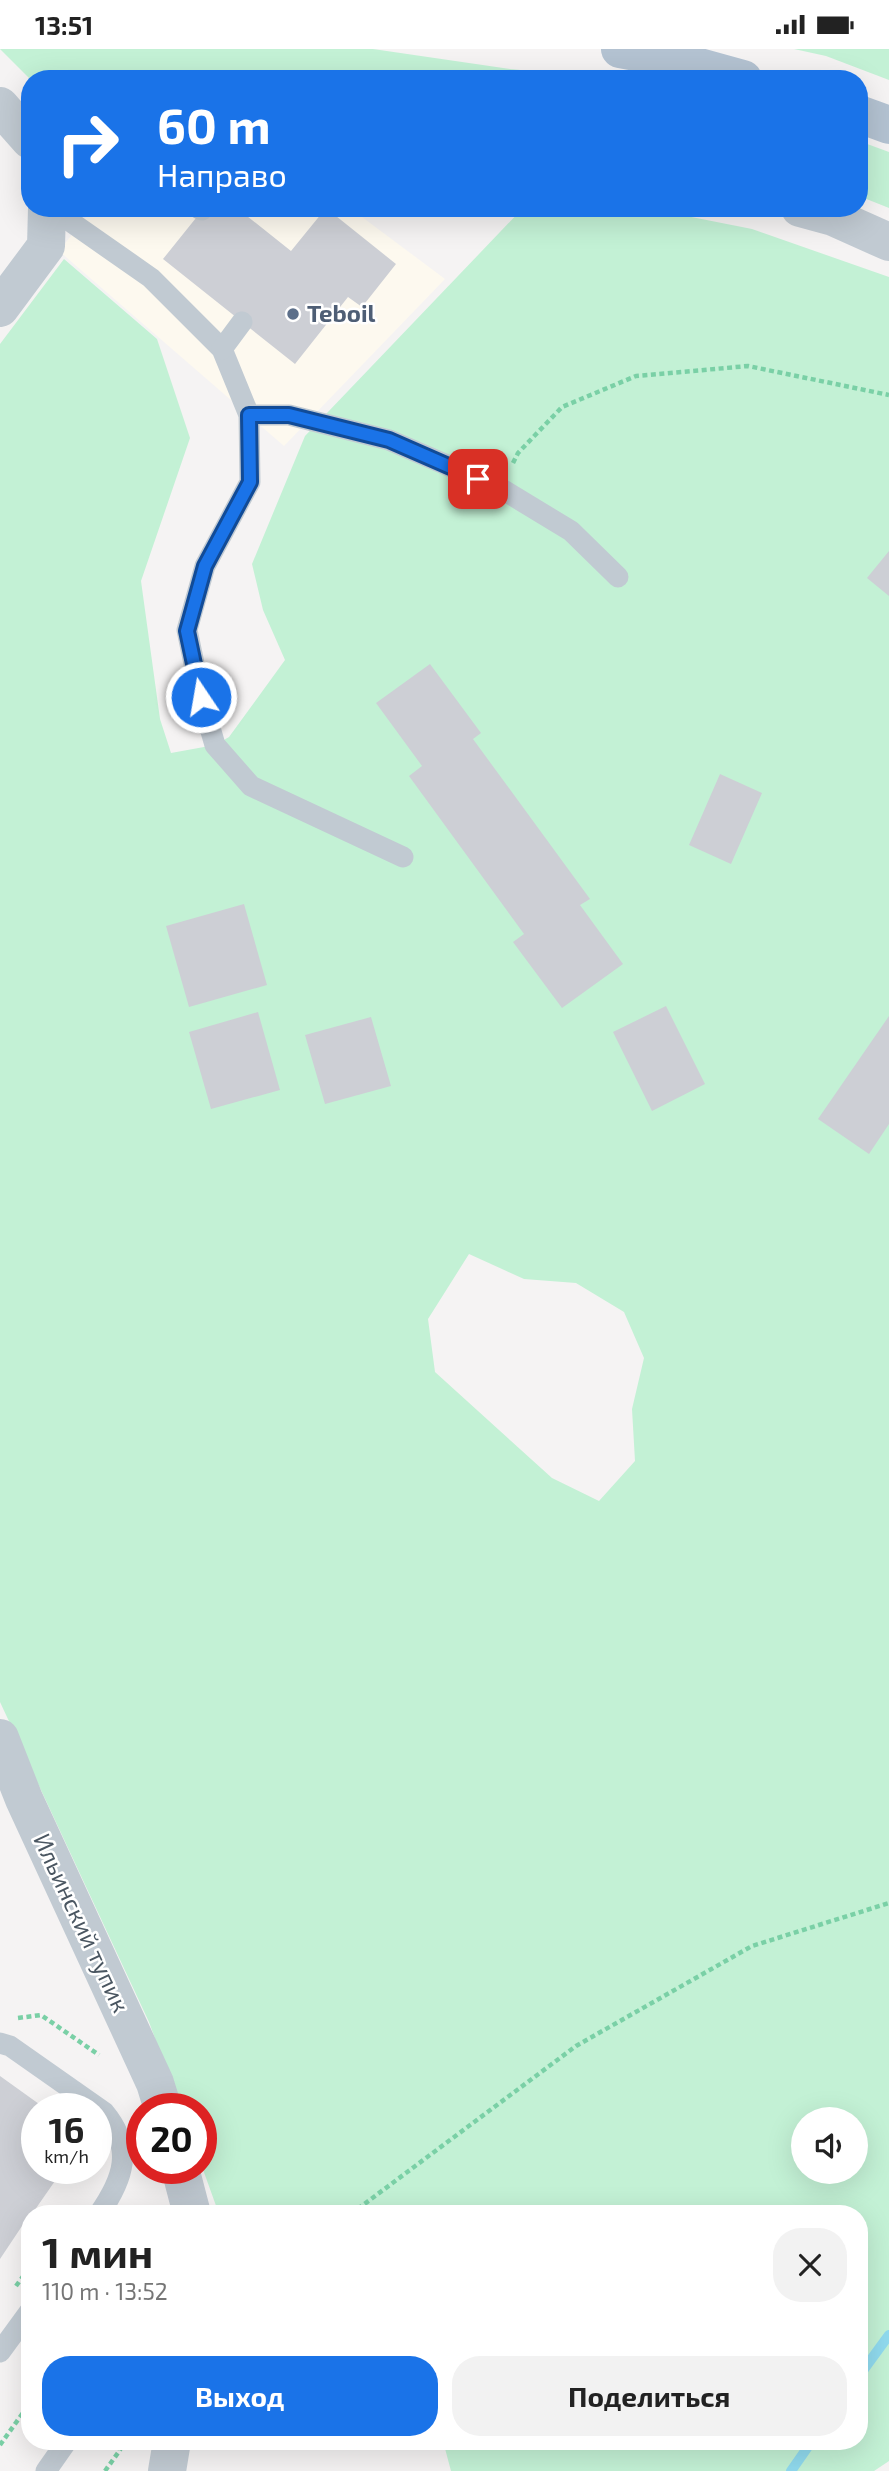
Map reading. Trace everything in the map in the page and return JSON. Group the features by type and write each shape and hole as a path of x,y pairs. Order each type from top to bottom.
{"main road":[{"path":"620,49 710,70"},
{"path":"868,117 889,125"}],"street":[{"path":"0,106 21,130"},
{"path":"0,308 46,246 48,217"},
{"path":"833,217 889,242"},
{"name":"Ильинский тупик","path":"0,1738 29,1812 158,2093"},
{"path":"184,2184 190,2205"},
{"path":"167,2471 170,2450"}],"lane":[{"path":"62,217 151,278 222,349 249,415 250,482 205,566 187,631 201,697 215,745 251,786 403,857"},
{"path":"222,349 242,322"},
{"path":"249,415 289,415 389,440 500,488 571,531 618,577"},
{"path":"0,2043 10,2046 94,2104 114,2123 123,2155 121,2174 116,2189 105,2205"},
{"path":"0,2352 21,2323"},
{"path":"46,2471 61,2450"}],"path":[{"path":"500,488 518,453 562,407 636,376 748,366 889,395"},
{"path":"363,2205 588,2039 752,1946 889,1903"},
{"path":"14,2019 41,2015 99,2056"},
{"path":"0,2445 21,2416"},
{"path":"106,2471 120,2450"}],"shaded area":[{"path":"86,217 362,217 445,279 284,446 59,251"}],"green space":[{"path":"0,49 373,49 521,70 21,70"},
{"path":"794,49 889,49 889,80 868,70"},
{"path":"868,144 889,152 889,208 868,200"},
{"path":"514,217 691,217 752,229 889,277 889,2461 874,2471 451,2471 445,2450 868,2450 868,2205 216,2205 208,2184 217,2184 217,2093 175,2093 149,2022 0,1702 0,344 64,259 157,339 190,438 141,581 160,719 171,753 215,745 229,737 285,660 263,610 252,564 305,436","holes":["469,1254 524,1279 576,1283 624,1312 644,1358 632,1409 635,1461 599,1501 552,1478 435,1372 428,1319"]}],"building":[{"path":"197,217 248,217 291,251 319,217 337,217 396,264 362,307 348,297 295,364 163,259"},
{"path":"889,551 889,596 867,578"},
{"path":"430,664 481,733 473,739 590,899 580,905 623,964 562,1008 513,942 524,934 409,776 422,766 376,703"},
{"path":"720,774 762,793 731,864 689,845"},
{"path":"244,904 267,985 189,1007 166,926"},
{"path":"666,1006 705,1084 652,1111 613,1032"},
{"path":"258,1012 280,1090 211,1109 189,1032"},
{"path":"889,1016 889,1124 869,1154 818,1119"},
{"path":"371,1017 391,1086 325,1104 305,1035"},
{"path":"0,2076 24,2093 21,2093 21,2184 53,2184 38,2205 21,2205 21,2228 0,2259"}],"waterway":[{"path":"868,2364 889,2335"},
{"path":"791,2471 806,2450"}],"place":[{"name":"Teboil","path":"293,314"}],"route":[{"path":"201,697 187,631 205,566 250,482 249,415 289,415 389,440 478,479"}]}
